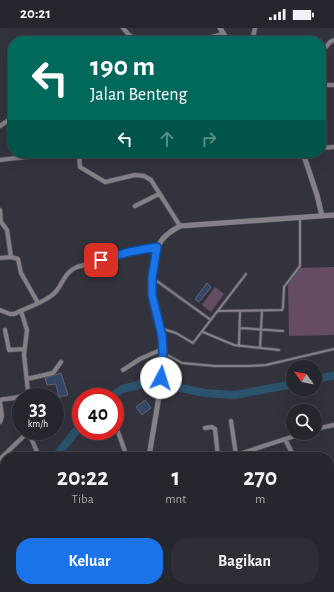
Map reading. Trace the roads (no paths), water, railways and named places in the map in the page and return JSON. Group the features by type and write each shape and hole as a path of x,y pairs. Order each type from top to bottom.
{"street":[{"path":"123,28 126,33 130,36"},
{"path":"326,47 334,40"},
{"path":"0,160 16,158"},
{"path":"79,158 80,167 102,181 107,182 135,175 144,176 151,180 180,226"},
{"path":"305,158 317,195 322,216"},
{"path":"135,206 160,194"},
{"path":"0,210 1,222 7,230 11,258"},
{"path":"150,452 159,399 163,351 162,336 152,295 152,278 157,247 169,232 180,226 334,215"},
{"path":"0,310 14,314 51,296 58,289 70,270 129,252 157,247"},
{"path":"0,258 18,259 21,273 38,303"},
{"path":"21,311 27,330 24,349 28,388"},
{"path":"5,330 9,350 24,349"},
{"path":"123,370 140,359 163,351"},
{"path":"27,379 53,373 56,371 61,362"},
{"path":"0,422 2,416 0,401 12,398"},
{"path":"231,421 236,452"},
{"path":"322,428 334,425"},
{"path":"204,428 212,427 215,429 217,452"},
{"path":"245,452 285,439 292,452"},
{"path":"7,452 20,440"},
{"path":"32,440 37,452"},
{"path":"121,440 125,452"}],"lane":[{"path":"218,311 281,311 283,309 283,288 300,266 300,218"},
{"path":"159,327 179,334 192,344 246,274"},
{"path":"152,278 211,320"},
{"path":"239,346 240,311"},
{"path":"260,348 262,311"},
{"path":"240,328 283,331"},
{"path":"202,332 239,346 279,350"},
{"path":"163,351 182,363 234,367 266,365 334,350"}],"waterway":[{"path":"322,378 334,375"},
{"path":"124,389 151,382 205,393 235,395 286,385"},
{"path":"59,452 72,436"}]}
